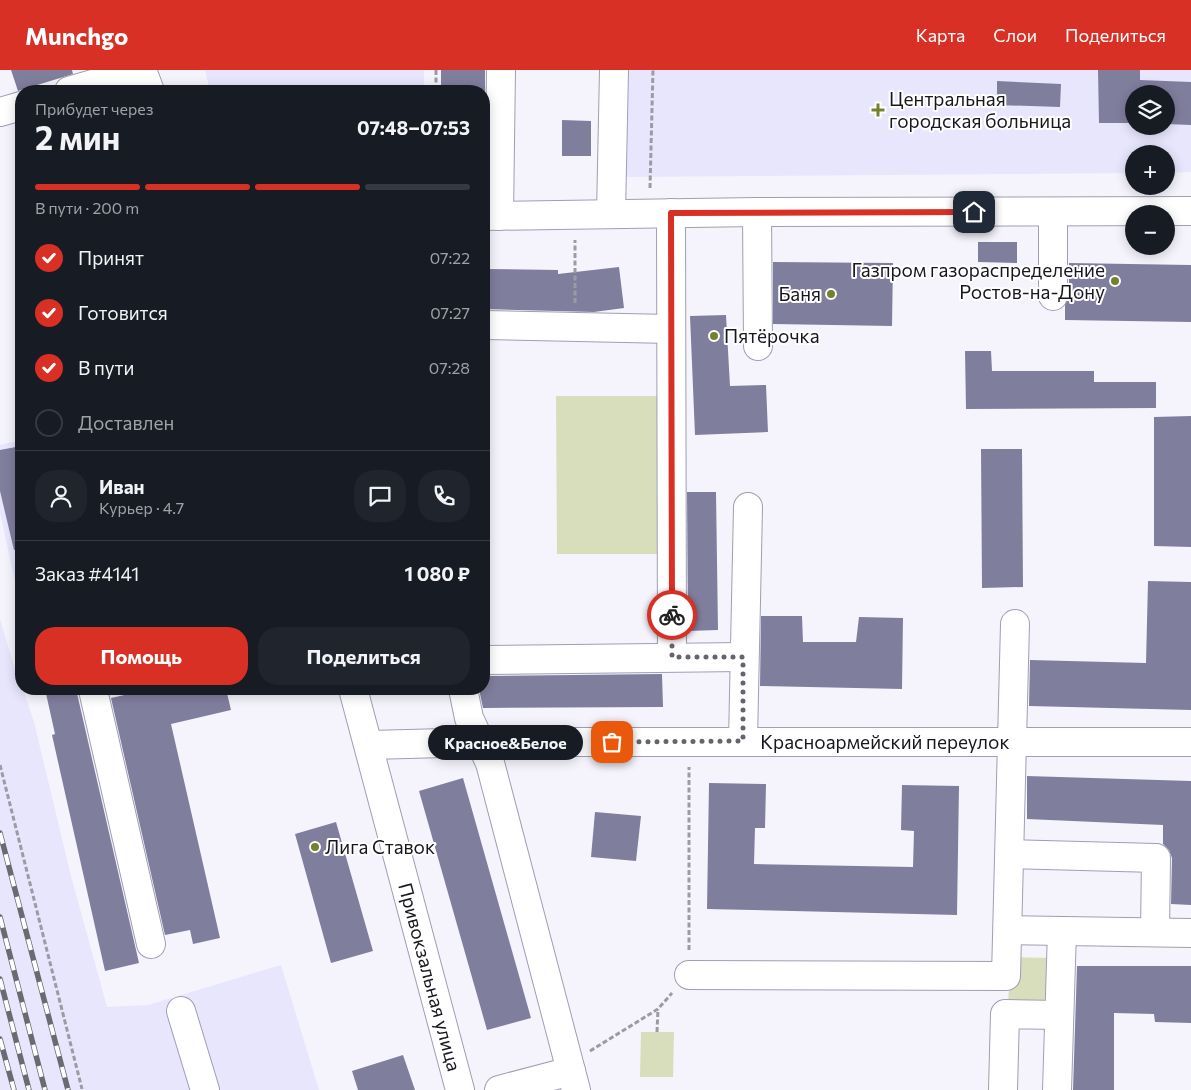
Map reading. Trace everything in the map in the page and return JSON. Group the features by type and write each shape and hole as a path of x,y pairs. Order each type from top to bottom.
{"street":[{"path":"81,82 141,70 147,85"},
{"path":"158,70 162,85"},
{"path":"501,70 491,216 757,212 1191,211"},
{"path":"610,214 614,70"},
{"path":"0,112 15,108"},
{"path":"757,212 758,346"},
{"path":"1053,296 1054,212"},
{"path":"671,213 672,657"},
{"path":"490,325 671,329"},
{"path":"743,741 743,657 748,507"},
{"path":"689,975 1006,976 1014,742 1015,624"},
{"path":"490,660 743,657"},
{"path":"95,695 151,944"},
{"name":"Привокзальная улица","path":"355,695 370,745 460,1090"},
{"path":"464,695 469,718 482,742 490,763 572,1075 499,1090"},
{"name":"Красноармейский переулок","path":"370,745 482,742 743,741 1191,742"},
{"path":"1010,854 1156,858 1155,932"},
{"path":"1008,930 1191,933"},
{"path":"1057,1090 1062,931"},
{"path":"182,1011 205,1090"},
{"path":"1003,1090 1005,1014 1058,1015"}],"path":[{"path":"436,70 436,85"},
{"path":"650,188 653,70"},
{"path":"574,326 575,239"},
{"path":"572,1075 658,1009 689,975 689,764"},
{"path":"0,765 82,1089"},
{"path":"657,1032 658,1009"}],"shaded area":[{"path":"205,70 424,70 424,85 209,85"},
{"name":"Центральная городская больница","path":"624,70 1191,70 1191,172 1175,173 1175,145 1125,145 1125,173 622,177"},
{"path":"15,441 15,582 0,513 0,445"},
{"path":"0,619 15,669 15,695 25,695 34,722 71,876 107,1007 148,1005 281,965 319,1090 0,1090"}],"green space":[{"path":"556,396 658,396 658,554 557,554"},
{"path":"1010,957 1055,958 1054,1010 1008,1009"},
{"path":"641,1032 674,1032 673,1077 640,1077"}],"building":[{"path":"11,70 72,70 73,74 37,85 16,85"},
{"path":"441,70 485,70 485,85 441,85"},
{"path":"1098,70 1140,70 1140,80 1191,82 1191,125 1175,124 1175,85 1125,85 1125,123 1099,123"},
{"path":"997,81 1061,84 1060,107 997,105"},
{"path":"562,120 591,121 591,156 562,156"},
{"path":"978,242 1017,242 1017,263 978,262"},
{"name":"Баня","path":"773,262 893,263 892,326 773,324"},
{"path":"1069,263 1191,265 1191,322 1065,320 1065,305 1069,296"},
{"path":"619,267 624,308 594,312 490,309 490,269 558,270 558,274"},
{"path":"726,315 730,386 766,385 768,432 695,435 690,316"},
{"path":"965,351 991,351 992,371 1094,371 1094,382 1156,382 1156,408 966,409"},
{"path":"1191,416 1191,547 1154,546 1154,417"},
{"path":"15,447 15,550 0,491 0,450"},
{"path":"981,449 1022,449 1023,587 982,588"},
{"path":"687,492 716,492 718,630 688,631"},
{"path":"1148,581 1191,582 1191,710 1029,706 1030,660 1146,663"},
{"path":"761,616 802,616 803,642 856,642 859,617 903,618 902,689 760,686"},
{"path":"662,674 663,707 483,708 480,695 490,695 490,676"},
{"path":"46,695 77,695 139,963 105,971 52,735 55,734"},
{"path":"124,695 227,695 231,710 171,724 220,938 193,944 190,930 165,935 111,698"},
{"path":"1027,776 1191,781 1191,905 1171,904 1172,858 1169,850 1163,844 1163,825 1027,819"},
{"path":"463,778 531,1018 487,1030 419,791"},
{"path":"709,783 766,784 765,828 755,828 754,864 913,867 914,831 901,830 902,785 959,786 957,915 707,909"},
{"path":"595,812 641,816 636,861 591,857"},
{"path":"336,822 373,951 331,963 295,834"},
{"path":"1077,966 1191,966 1191,1023 1155,1022 1154,1014 1114,1013 1114,1090 1073,1090"},
{"path":"403,1055 415,1090 358,1090 352,1071"}],"railway":[{"path":"0,833 68,1090"},
{"path":"0,917 45,1090"},
{"path":"0,979 29,1090"},
{"path":"0,1039 14,1090"}],"way so far":[{"path":"612,742 743,741 743,657 672,657 672,615"}],"place":[{"name":"Центральная городская больница","path":"878,110"},
{"name":"Газпром газораспределение Ростов-на-Дону","path":"1115,281"},
{"name":"Баня","path":"831,294"},
{"name":"Пятёрочка","path":"714,336"},
{"name":"Красное&Белое","path":"612,742"},
{"name":"Лига Ставок","path":"315,847"}],"route":[{"path":"672,615 671,213 974,212"}]}
